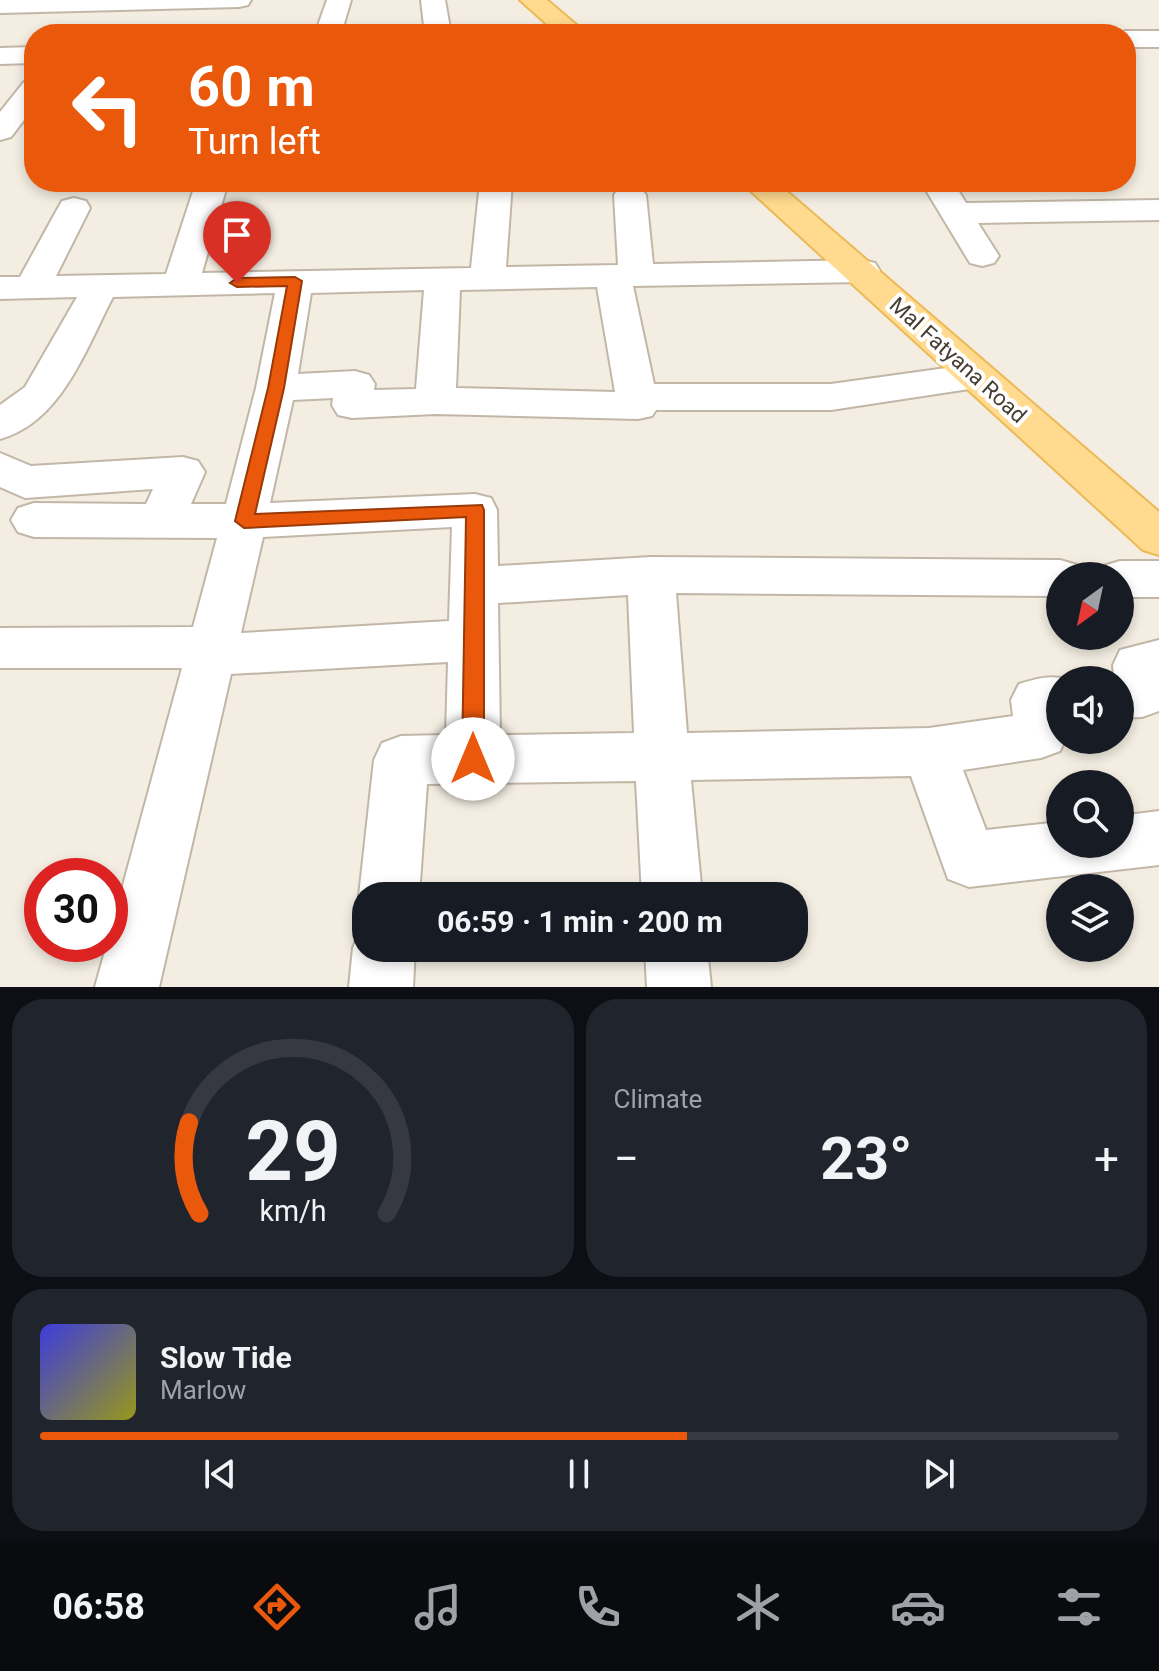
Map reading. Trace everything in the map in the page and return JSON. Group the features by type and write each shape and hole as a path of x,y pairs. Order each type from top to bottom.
{"main road":[{"path":"532,0 562,24"},
{"name":"Mal Fatyana Road","path":"769,192 862,271 975,377 1159,538"}],"street":[{"path":"4,6 228,8 239,0"},
{"path":"331,24 339,0"},
{"path":"433,0 437,24"},
{"path":"1136,39 1159,39"},
{"path":"0,56 24,55"},
{"path":"13,127 24,107"},
{"path":"17,288 74,208 53,210 59,192"},
{"path":"180,284 209,192"},
{"path":"488,277 495,192"},
{"path":"943,192 982,256"},
{"path":"276,388 355,384 352,405 435,401 638,406 624,274 630,195"},
{"path":"957,213 1159,210"},
{"path":"17,288 862,271"},
{"path":"435,401 443,278"},
{"path":"127,987 184,768 276,388 295,281"},
{"path":"0,425 40,396 101,286"},
{"path":"636,397 831,397 975,377"},
{"path":"0,468 25,482 183,472 161,521"},
{"path":"34,520 244,521 475,510 473,759"},
{"path":"474,586 651,575 1046,578"},
{"path":"651,575 671,882"},
{"path":"1134,579 1159,579"},
{"path":"0,648 211,651 473,640"},
{"path":"1134,695 1142,695 1138,665 1159,661"},
{"path":"390,882 401,760 929,752 1041,735 1037,700 1046,700"},
{"path":"929,752 969,859 1046,851"},
{"path":"1134,841 1159,838"},
{"path":"381,987 383,962"},
{"path":"677,962 679,987"}],"route":[{"path":"237,283 295,281 276,388 244,521 475,510 473,759"}]}
